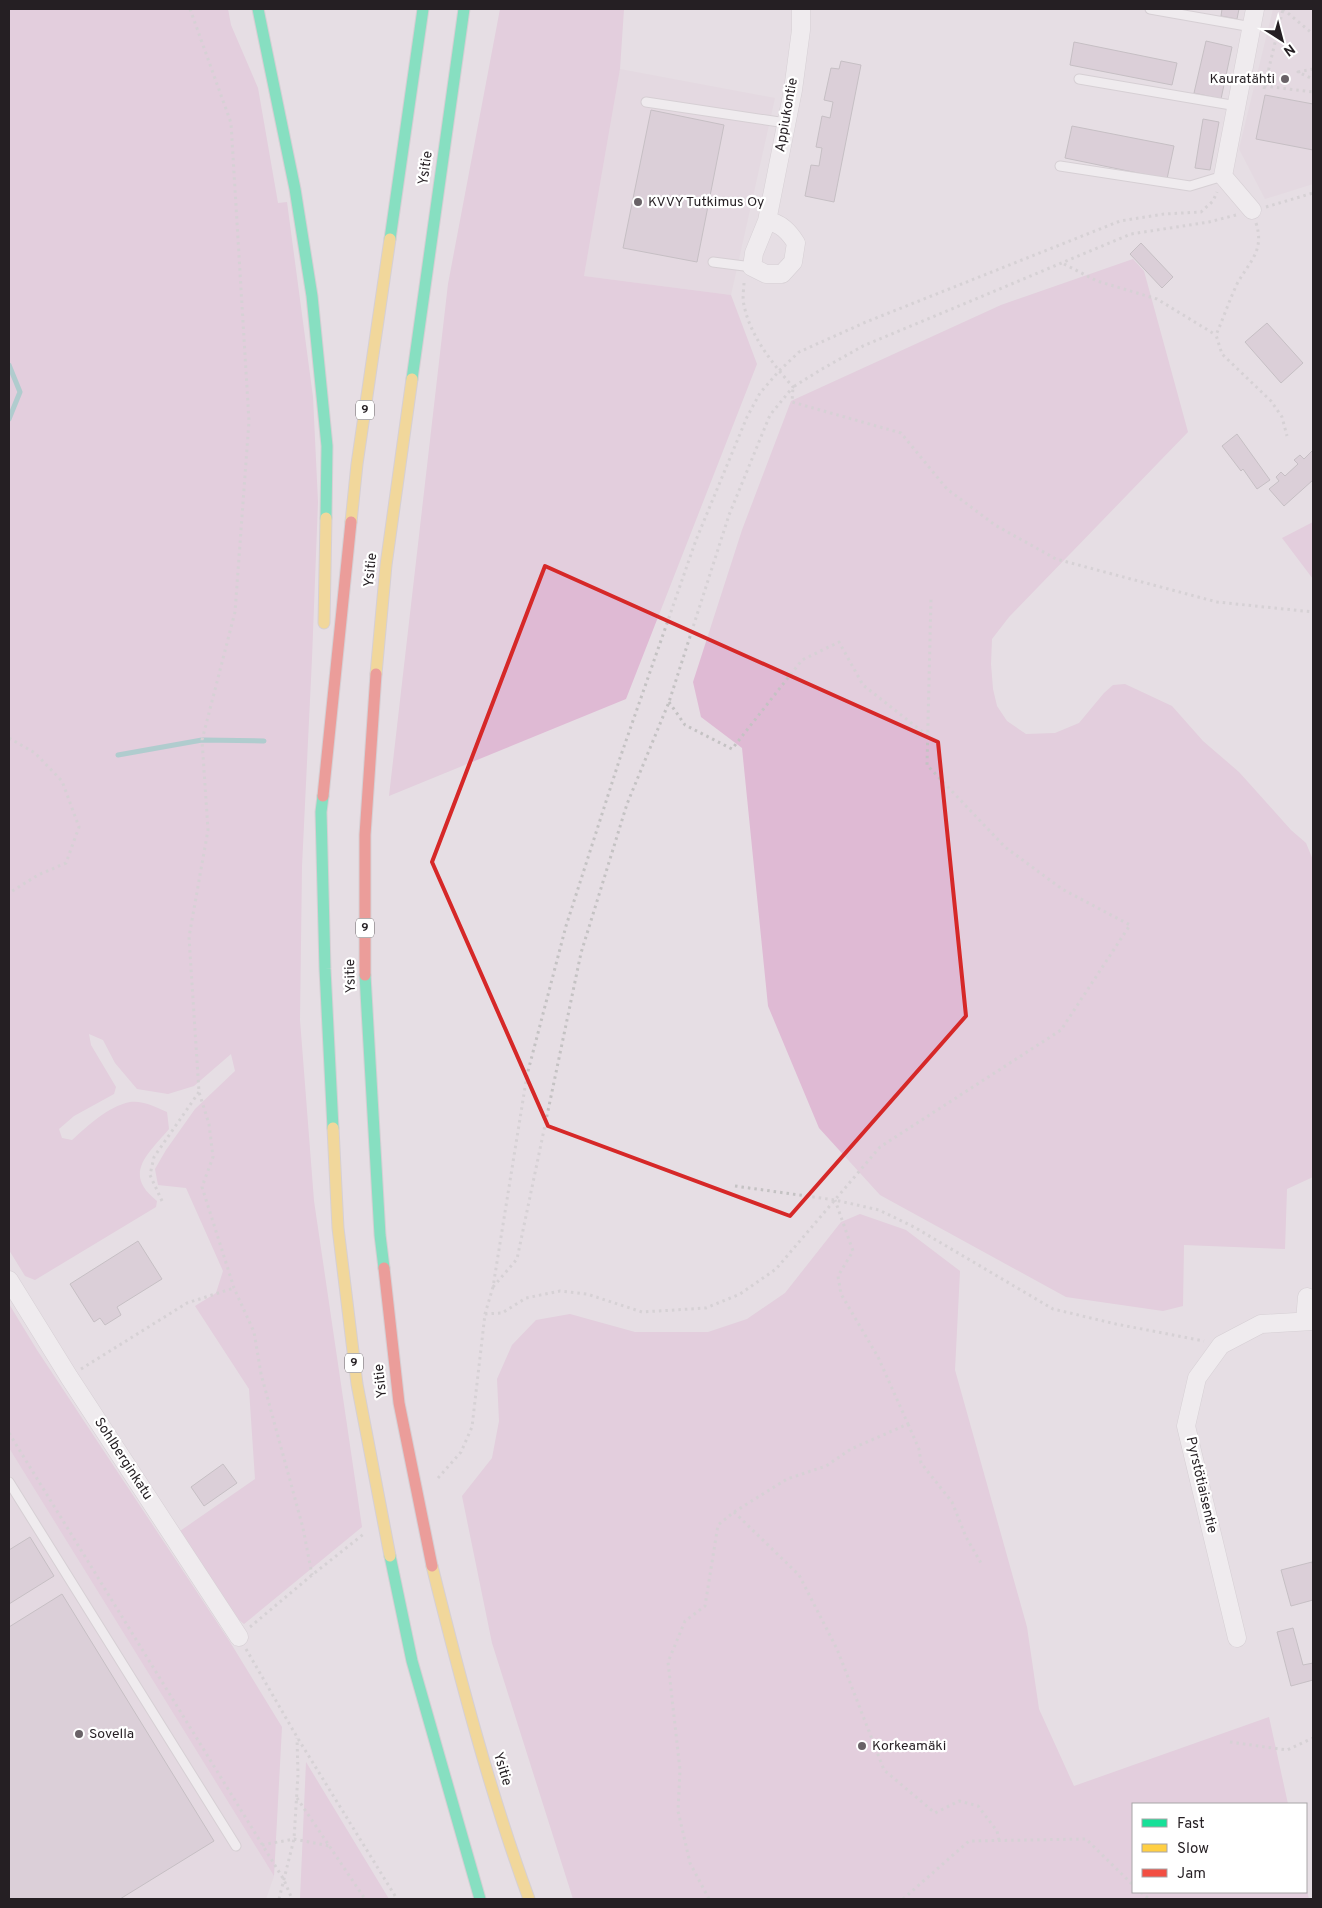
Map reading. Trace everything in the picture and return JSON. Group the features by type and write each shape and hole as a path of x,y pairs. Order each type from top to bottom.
{"highway":[{"path":"258,9 295,189 312,296 327,446 324,630"},
{"name":"Ysitie","path":"423,9 357,464 321,812 325,969 338,1228 357,1384 375,1483 412,1661 480,1899"},
{"name":"Ysitie","path":"464,13 386,564 374,693 365,836 365,966 380,1235 399,1402 428,1552 465,1699 510,1846 529,1899"},
{"path":"321,812 323,678"}],"street":[{"name":"Appiukontie","path":"748,274 767,221 786,123 801,30 801,9"},
{"path":"1252,210 1224,176 1255,9"},
{"path":"748,274 782,274 793,262 796,243 789,231 774,222 767,221"},
{"name":"Sohlberginkatu","path":"9,1280 69,1377 239,1637"},
{"path":"1306,1297 1309,1321"},
{"name":"Pyrstötiaisentie","path":"1237,1638 1186,1426 1197,1378 1222,1345 1261,1324 1309,1321"}],"lane":[{"path":"1150,9 1252,27"},
{"path":"1080,79 1237,106"},
{"path":"646,102 786,123"},
{"path":"1060,166 1190,186 1224,176"},
{"path":"712,262 748,274"},
{"path":"9,1482 236,1846"}],"path":[{"path":"190,9 231,123 249,421 235,612 202,740 208,830 189,937 199,1092 209,1124 213,1157 202,1187 234,1288 254,1332 261,1374 303,1528 312,1575"},
{"path":"1313,34 1283,9 1264,88 1313,92"},
{"path":"1313,68 1298,72 1313,80"},
{"path":"438,1478 461,1452 472,1427 485,1314 493,1287 527,1075 566,926 620,758 696,540 747,417 760,393 779,370 798,352 866,322 1120,221 1164,214 1201,212 1213,201 1224,176"},
{"path":"493,1287 517,1259 581,953 627,804 669,702 729,515 770,415 793,387 822,368 863,346 1131,234 1209,222 1313,193"},
{"path":"1216,336 1238,283 1255,257 1260,235 1252,210"},
{"path":"1064,263 1097,282 1157,299 1216,336 1222,354 1271,401 1282,417 1287,436"},
{"path":"748,274 743,303 750,326 779,370 793,387 792,402 901,433 947,489 995,524 1056,559 1217,602 1313,612"},
{"path":"485,1314 502,1313 526,1298 560,1291 588,1294 642,1312 706,1308 740,1294 776,1269 880,1147 1061,1030 1130,925 1062,889 1005,847 927,765 931,598"},
{"path":"669,702 685,725 732,749 802,660 839,642 863,685 929,736"},
{"path":"9,738 36,753 62,781 79,827 66,863 38,875 9,893"},
{"path":"162,1200 150,1174 154,1157 199,1092"},
{"path":"735,1186 835,1200 879,1210 914,1227 1053,1309 1116,1324 1222,1345"},
{"path":"835,1200 853,1251 838,1276 840,1294 878,1357 919,1449 921,1463 952,1502 966,1537 982,1563"},
{"path":"69,1377 188,1303 234,1288"},
{"path":"709,1899 690,1863 678,1812 680,1770 668,1662 685,1621 705,1606 718,1525 734,1512 787,1479 826,1466 851,1449 908,1424"},
{"path":"9,1433 284,1880 292,1899"},
{"path":"734,1512 799,1575 837,1649 884,1770 935,1813 959,1801 978,1806 997,1831 999,1840"},
{"path":"366,1533 312,1575 239,1637 297,1737 397,1899"},
{"path":"279,1899 294,1839 297,1798 297,1737"},
{"path":"1230,1742 1287,1750 1313,1738"},
{"path":"297,1798 365,1899"},
{"path":"262,1845 294,1839 330,1846"},
{"path":"904,1899 969,1840 1086,1839 1132,1884"}],"highlighted area":[{"path":"545,566 938,742 966,1016 790,1216 548,1126 432,862"}],"shaded area":[{"path":"9,9 228,9 231,25 258,88 278,203 287,202 313,397 318,502 302,866 300,1020 314,1201 362,1527 244,1624 239,1620 180,1531 255,1479 249,1389 195,1306 216,1293 223,1271 186,1188 158,1185 155,1169 195,1109 235,1071 231,1054 194,1086 168,1094 137,1089 115,1063 103,1040 89,1034 91,1045 116,1087 114,1094 74,1116 59,1129 62,1138 72,1140 106,1112 130,1102 144,1103 167,1112 169,1129 147,1156 142,1164 140,1173 141,1182 157,1201 156,1207 35,1280 25,1276 9,1250"},
{"path":"500,9 624,9 620,69 584,276 731,295 757,364 626,699 389,796 448,284"},
{"name":"Kauratähti","path":"1273,9 1313,9 1313,184 1265,199 1239,149"},
{"path":"620,69 775,98 731,295 584,276"},
{"path":"1133,259 1144,271 1188,432 1009,617 992,639 991,664 993,689 997,706 1007,721 1026,734 1055,733 1079,723 1113,685 1125,684 1172,706 1203,741 1239,772 1291,830 1306,843 1313,860 1313,1177 1287,1189 1285,1249 1184,1245 1183,1306 1163,1311 1066,1297 880,1195 819,1128 768,1006 742,748 701,717 693,682 742,530 791,401 1001,305"},
{"path":"1313,522 1313,579 1282,538"},
{"path":"860,1214 906,1230 960,1271 955,1370 1027,1627 1039,1709 1074,1786 1269,1717 1288,1803 1132,1803 1132,1893 1307,1893 1307,1890 1309,1899 573,1899 492,1643 462,1496 492,1458 499,1421 497,1379 512,1345 536,1320 570,1314 635,1332 708,1332 747,1319 785,1293 841,1222"},
{"path":"9,1304 37,1350 230,1642 282,1727 274,1876 9,1448"},
{"name":"Sovella","path":"9,1448 274,1876 266,1899 9,1899"},
{"path":"306,1762 389,1899 300,1899"}],"building":[{"path":"1222,9 1239,9 1237,19 1221,16"},
{"path":"1206,41 1232,47 1221,99 1194,93"},
{"path":"1074,42 1177,63 1172,85 1070,65"},
{"path":"841,61 861,65 834,202 805,196 811,165 819,166 822,148 816,147 822,116 830,118 833,102 824,100 831,68 839,69"},
{"path":"1265,95 1313,104 1313,150 1256,139"},
{"path":"651,110 724,125 697,262 623,248"},
{"path":"1203,119 1219,122 1210,170 1195,168"},
{"path":"1072,126 1174,146 1167,179 1065,158"},
{"path":"1141,243 1173,277 1162,288 1130,254"},
{"path":"1267,323 1303,363 1281,383 1245,342"},
{"path":"1237,434 1270,480 1257,489 1243,469 1241,471 1222,446"},
{"path":"1313,450 1313,480 1284,506 1269,489 1279,481 1276,477 1281,472 1285,476 1298,464 1294,460 1300,455 1304,459"},
{"path":"138,1241 162,1279 117,1307 121,1315 105,1325 100,1318 94,1322 70,1284"},
{"path":"223,1464 237,1483 204,1506 191,1487"},
{"path":"30,1537 54,1576 9,1604 9,1550"},
{"path":"1312,1562 1313,1600 1291,1606 1281,1570"},
{"name":"Sovella","path":"62,1594 214,1841 120,1899 9,1899 9,1627"},
{"path":"1293,1628 1303,1665 1313,1663 1313,1680 1291,1686 1277,1632"}],"waterway":[{"path":"9,365 20,392 9,419"},
{"path":"118,755 202,740 264,741"}],"traffic: fast":[{"path":"258,9 295,189 312,296 327,446 326,518"},
{"path":"390,239 423,9"},
{"path":"412,379 464,9"},
{"path":"323,796 321,812 325,969 333,1128"},
{"path":"365,975 380,1235 384,1268"},
{"path":"390,1556 412,1661 480,1899"}],"traffic: slow":[{"path":"351,522 357,464 390,239"},
{"path":"376,674 386,565 412,379"},
{"path":"324,623 326,518"},
{"path":"333,1128 338,1228 357,1384 390,1556"},
{"path":"432,1566 464,1692 488,1775 529,1899"}],"traffic: jam":[{"path":"323,796 351,522"},
{"path":"365,975 365,835 376,674"},
{"path":"384,1268 399,1403 432,1566"}],"place":[{"name":"Kauratähti","path":"1285,79"},
{"name":"KVVY Tutkimus Oy","path":"638,202"},
{"name":"Sovella","path":"79,1734"},
{"name":"Korkeamäki","path":"862,1746"}]}
